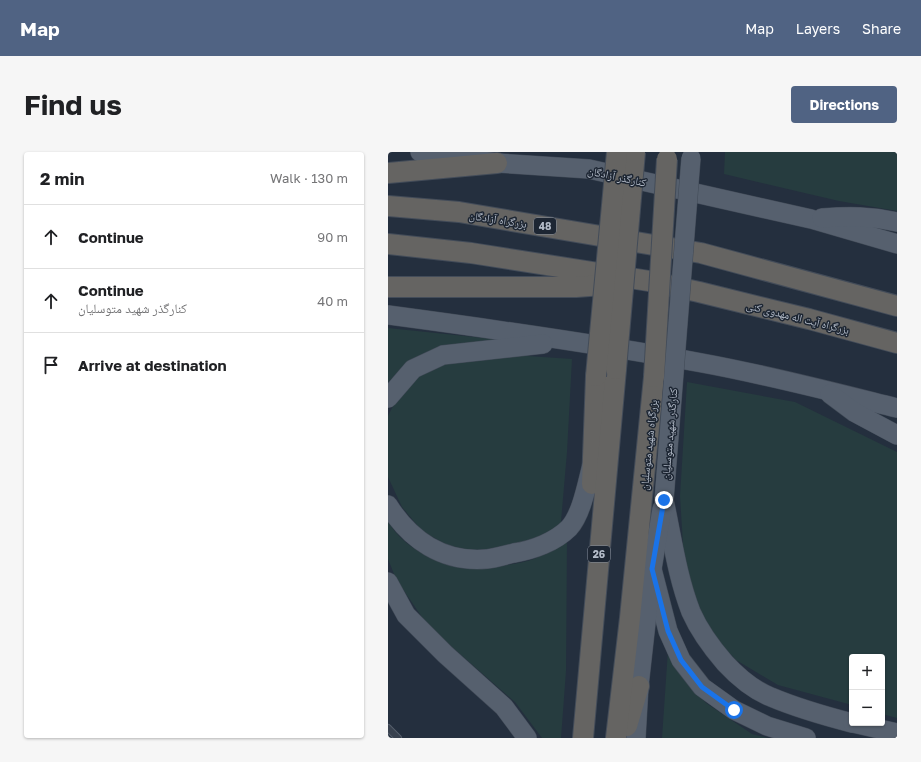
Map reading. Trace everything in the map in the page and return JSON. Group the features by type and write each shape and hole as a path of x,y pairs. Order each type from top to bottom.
{"highway":[{"path":"570,738 582,649 594,460 596,376 617,152"},
{"name":"26","path":"583,738 635,152"},
{"name":"بزرگراه شهید متوسلیان","path":"616,738 630,618 654,377 667,156"},
{"path":"388,173 497,163"},
{"name":"بزرگراه آزادگان","path":"388,206 459,212 701,253 897,306"},
{"path":"388,244 471,253 649,281"},
{"path":"388,287 576,287 649,281"},
{"name":"بزرگراه آیت اله مهدوی کنی","path":"649,281 809,319 897,343"},
{"path":"624,738 639,686"}],"main road":[{"name":"کنارگذر آزادگان","path":"420,152 497,163 589,169 811,219"},
{"path":"554,152 589,169"},
{"name":"کنارگذر شهید متوسلیان","path":"636,738 639,686 652,569 664,500 691,155"},
{"path":"811,219 849,216 878,217 897,222"},
{"path":"811,219 897,244"},
{"path":"388,315 572,341 704,363 897,408"},
{"path":"388,398 413,369 442,355 572,341"},
{"path":"824,390 854,412 897,435"},
{"path":"388,504 398,519 423,544 459,558 487,559 526,551 550,541 569,527 578,512 594,460"},
{"path":"664,500 683,588 692,614 716,653 748,685 770,697 807,710 849,722"},
{"path":"652,569 668,631 681,660 702,687 740,714 767,726 806,738"},
{"path":"388,582 406,615 445,654 504,707 527,738"},
{"path":"866,726 897,733"}],"lane":[{"path":"388,728 398,738"}],"green space":[{"path":"725,152 897,152 897,211 839,201 724,174"},
{"path":"388,328 522,342 412,360 388,382"},
{"path":"512,355 572,359 567,452 560,533 487,551 470,551 451,547 422,531 402,507 388,477 388,416 397,398 406,386 421,375 447,363"},
{"path":"687,382 795,402 897,452 897,718 885,715 885,654 849,654 849,704 778,685 736,660 712,635 685,577 680,496"},
{"path":"388,522 399,536 421,553 433,559 459,566 500,566 527,561 544,554 567,538 566,671 561,738 542,738 515,702 428,626 396,579 388,559"},
{"path":"668,650 683,677 706,703 752,734 768,738 662,738"}],"route":[{"path":"664,500 652,569 668,631 681,660 702,687 734,710"}]}
